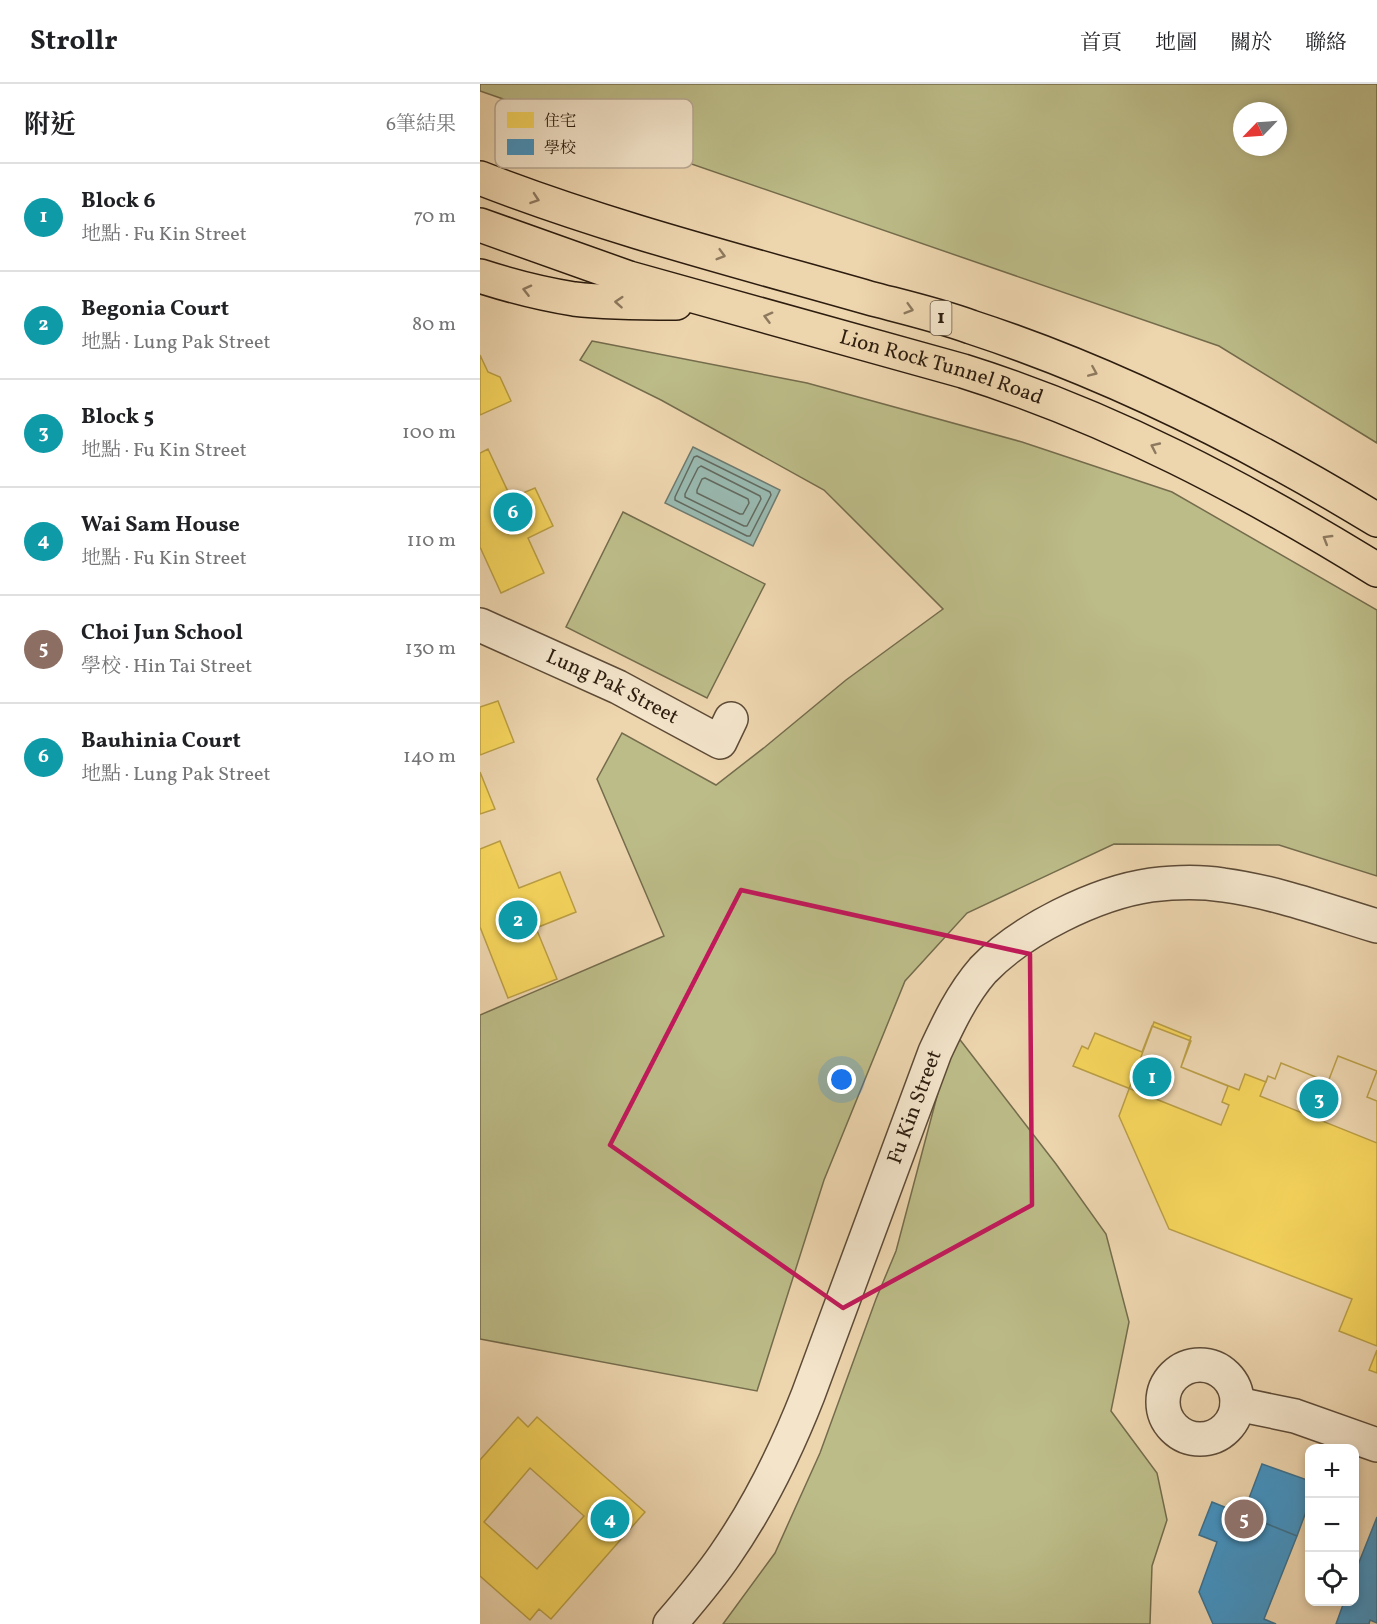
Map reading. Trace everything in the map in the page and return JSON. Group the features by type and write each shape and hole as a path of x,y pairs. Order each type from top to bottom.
{"highway":[{"name":"1","path":"480,178 605,222 969,326 1060,358 1152,398 1248,445 1377,520"},
{"name":"Lion Rock Tunnel Road","path":"480,225 610,272 1004,384 1089,417 1181,459 1224,481 1377,570"},
{"path":"480,276 534,291 575,299 628,303 719,303"}],"street":[{"name":"Lung Pak Street","path":"480,625 618,687 720,742 731,719"},
{"name":"Fu Kin Street","path":"670,1624 725,1555 750,1516 792,1436 935,1052 954,1013 983,971 1008,947 1061,915 1088,903 1149,885 1181,882 1223,885 1267,894 1377,926"},
{"path":"1237,1404 1295,1416 1377,1445"}],"highlighted area":[{"path":"741,890 1030,954 1032,1205 843,1308 610,1145"}],"green space":[{"path":"480,84 1377,84 1377,443 1219,346 693,164 693,99 503,99 480,91"},
{"path":"592,341 807,383 1022,442 1172,492 1377,610 1377,876 1279,845 1114,844 967,913 905,981 824,1180 757,1391 480,1339 480,1015 664,936 597,779 622,733 716,785 846,680 943,609 824,490 661,400 580,360"},
{"path":"623,512 765,584 707,698 566,627"},
{"path":"954,1032 1056,1164 1106,1234 1129,1322 1111,1411 1157,1473 1167,1520 1152,1566 1150,1624 723,1624 775,1553 820,1453 876,1299 896,1251"}],"water":[{"path":"693,447 780,490 753,546 665,503"}],"building: 住宅":[{"path":"480,355 488,372 500,377 511,401 480,415"},
{"path":"488,449 511,498 535,488 553,526 528,538 544,573 501,593 480,547 480,453"},
{"path":"498,701 514,742 480,755 480,707"},
{"path":"480,772 495,809 480,814"},
{"path":"500,841 519,888 560,872 576,912 536,928 557,979 508,998 480,927 480,849"},
{"path":"1154,1022 1191,1037 1181,1067 1239,1090 1245,1074 1266,1082 1268,1076 1275,1079 1281,1063 1328,1082 1338,1056 1377,1071 1367,1097 1377,1101 1377,1346 1339,1331 1352,1299 1169,1229 1119,1116"},
{"path":"1152,1026 1191,1041 1181,1067 1228,1086 1222,1102 1229,1105 1221,1125 1073,1066 1082,1046 1088,1049 1095,1033 1142,1052"},
{"path":"1338,1056 1377,1071 1367,1097 1377,1101 1377,1143 1260,1096 1268,1076 1275,1079 1281,1063 1328,1082"},
{"path":"1377,1350 1377,1373 1369,1370"},
{"path":"518,1417 528,1427 537,1417 645,1512 551,1619 539,1609 530,1620 480,1576 480,1460","holes":["530,1468 584,1516 537,1569 484,1522"]}],"building: 學校":[{"path":"1262,1464 1305,1479 1305,1514 1297,1536 1243,1514"},
{"path":"1212,1502 1297,1536 1264,1619 1276,1624 1213,1624 1199,1592 1217,1542 1199,1535"},
{"path":"1377,1517 1377,1623 1370,1620 1369,1624 1336,1624 1343,1606 1359,1606 1359,1562"}],"place":[{"name":"Bauhinia Court","path":"513,512"},
{"name":"Begonia Court","path":"518,920"},
{"name":"Block 6","path":"1152,1077"},
{"name":"Block 5","path":"1319,1099"},
{"name":"Wai Sam House","path":"610,1519"},
{"name":"Choi Jun School","path":"1244,1519"}]}
